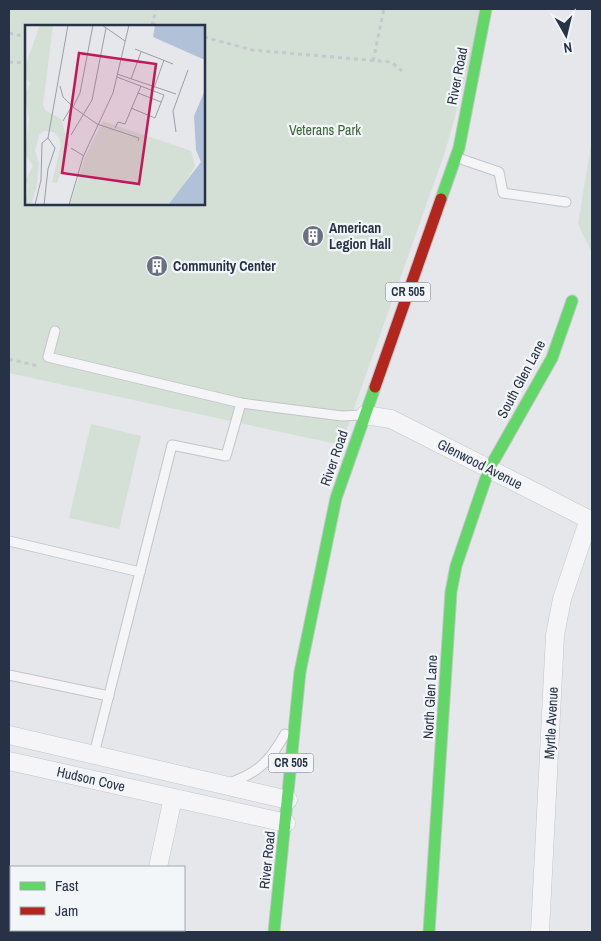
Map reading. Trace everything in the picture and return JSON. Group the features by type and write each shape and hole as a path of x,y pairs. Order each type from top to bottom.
{"main road":[{"name":"River Road","path":"274,932 302,658 331,518 365,414 455,158 486,9"},
{"name":"South Glen Lane","path":"489,469 552,358 572,301"},
{"name":"North Glen Lane","path":"429,932 442,760 451,592 456,566 489,469"}],"street":[{"name":"Glenwood Avenue","path":"365,414 391,419 590,520"},
{"name":"Myrtle Avenue","path":"540,932 555,635 562,599 590,520"},
{"path":"14,762 16,736 288,800"},
{"path":"88,779 94,754"},
{"name":"Hudson Cove","path":"14,762 286,823"},
{"path":"158,866 173,798"}],"lane":[{"path":"455,158 499,172 503,193 566,202"},
{"path":"55,331 48,357 241,403 342,416 365,414"},
{"path":"94,754 172,445 226,456 241,403"},
{"path":"9,541 140,572"},
{"path":"9,675 109,696"},
{"path":"224,785 240,779 268,762 285,734 297,704"}],"path":[{"path":"152,25 156,9"},
{"path":"373,60 384,9"},
{"path":"9,33 25,37"},
{"path":"205,37 252,50 391,62 402,71"},
{"path":"9,62 25,63"}],"green space":[{"name":"Veterans Park","path":"9,9 484,9 446,149 341,445 9,373"},
{"path":"592,139 592,253 578,224"},
{"path":"91,424 141,436 119,529 69,518"}],"traffic: fast":[{"path":"441,199 459,148 486,9"},
{"path":"429,932 451,592 456,566 489,469 552,358 572,301"},
{"path":"274,932 300,672 336,498 375,387"}],"traffic: jam":[{"path":"375,387 441,199"}],"place":[{"name":"American Legion Hall","path":"313,236"},
{"name":"Community Center","path":"157,266"}]}
